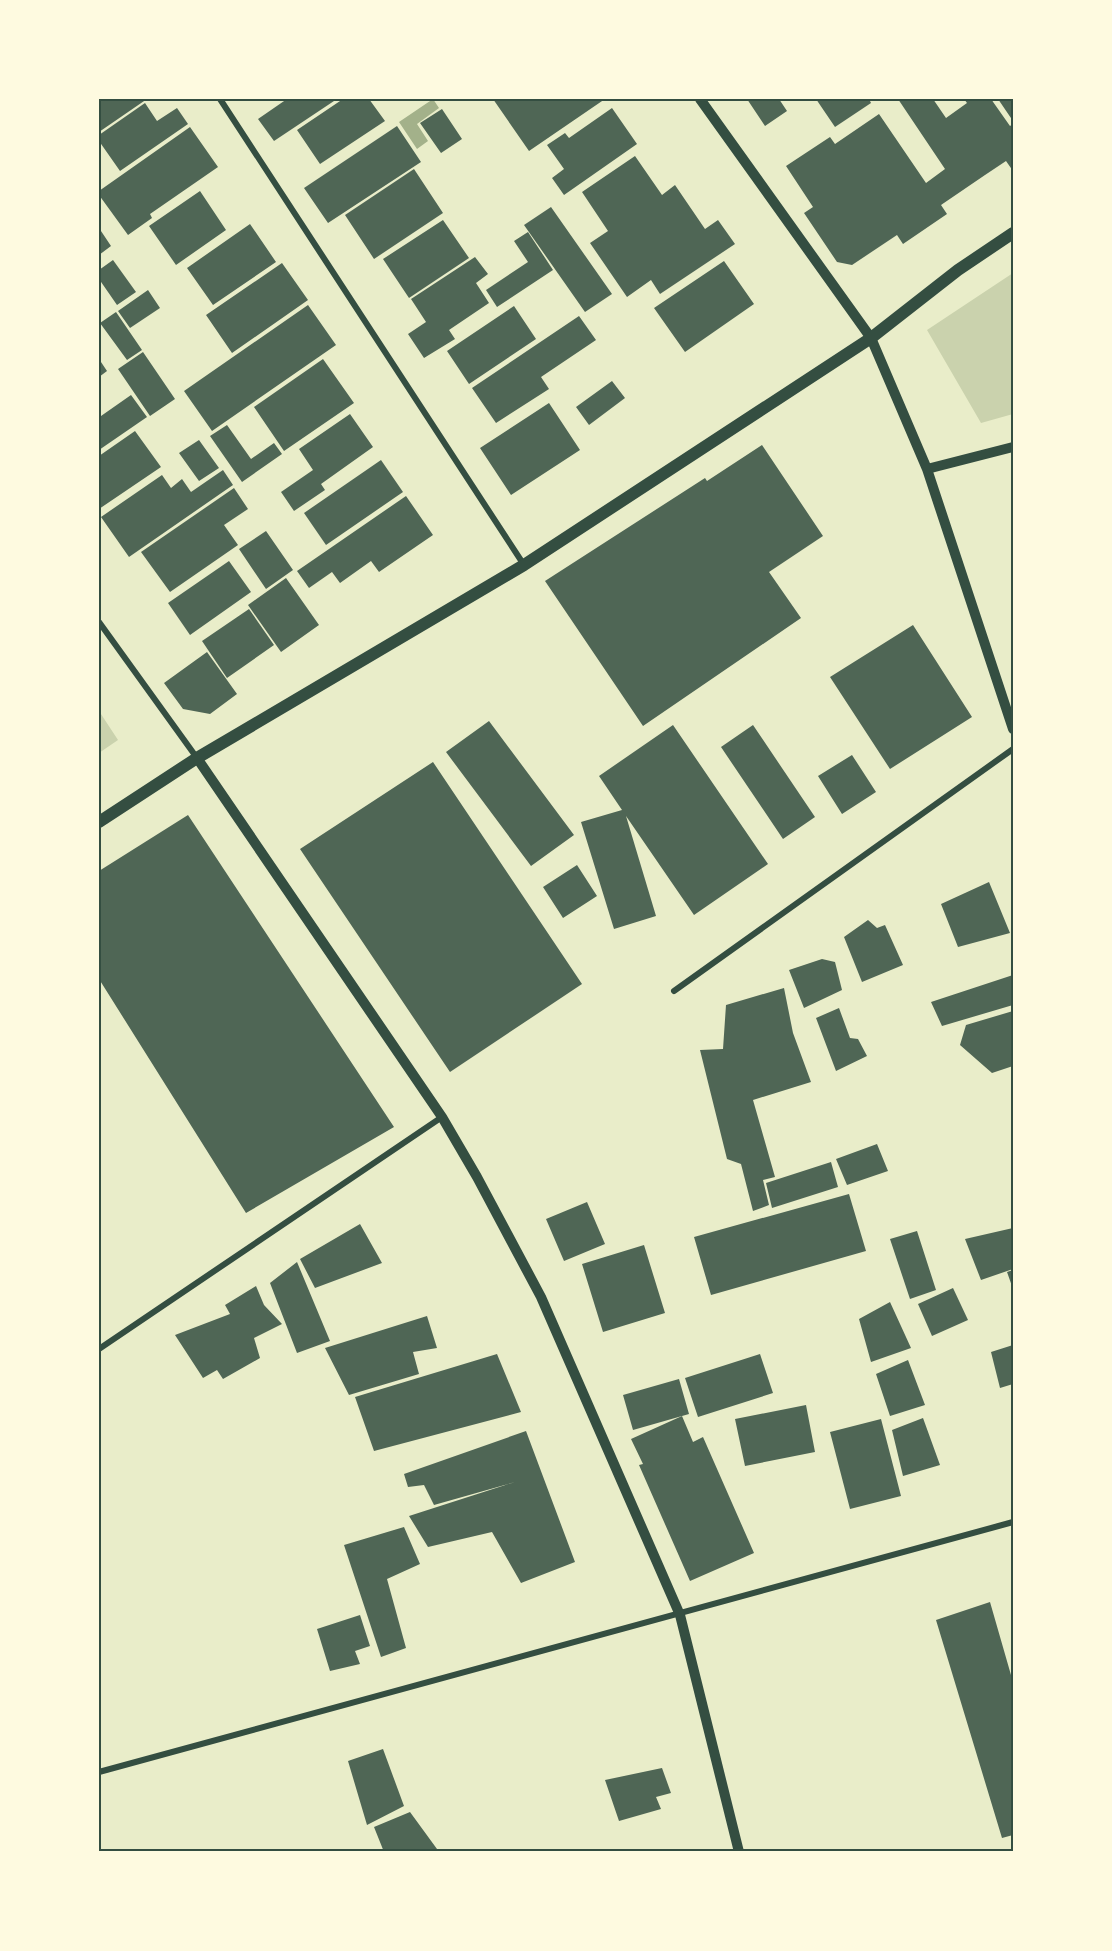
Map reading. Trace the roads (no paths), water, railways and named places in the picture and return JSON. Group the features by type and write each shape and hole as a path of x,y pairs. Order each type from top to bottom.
{"main road":[{"path":"99,822 197,758 524,565 871,338 958,270 1013,232"}],"street":[{"path":"220,99 524,565"},
{"path":"700,99 871,338 927,469 1013,729"},
{"path":"927,469 1013,447"},
{"path":"99,622 197,758 442,1117 541,1297 680,1615 739,1852"},
{"path":"674,991 1013,749"},
{"path":"99,1349 442,1117"},
{"path":"99,1773 1013,1522"}]}
